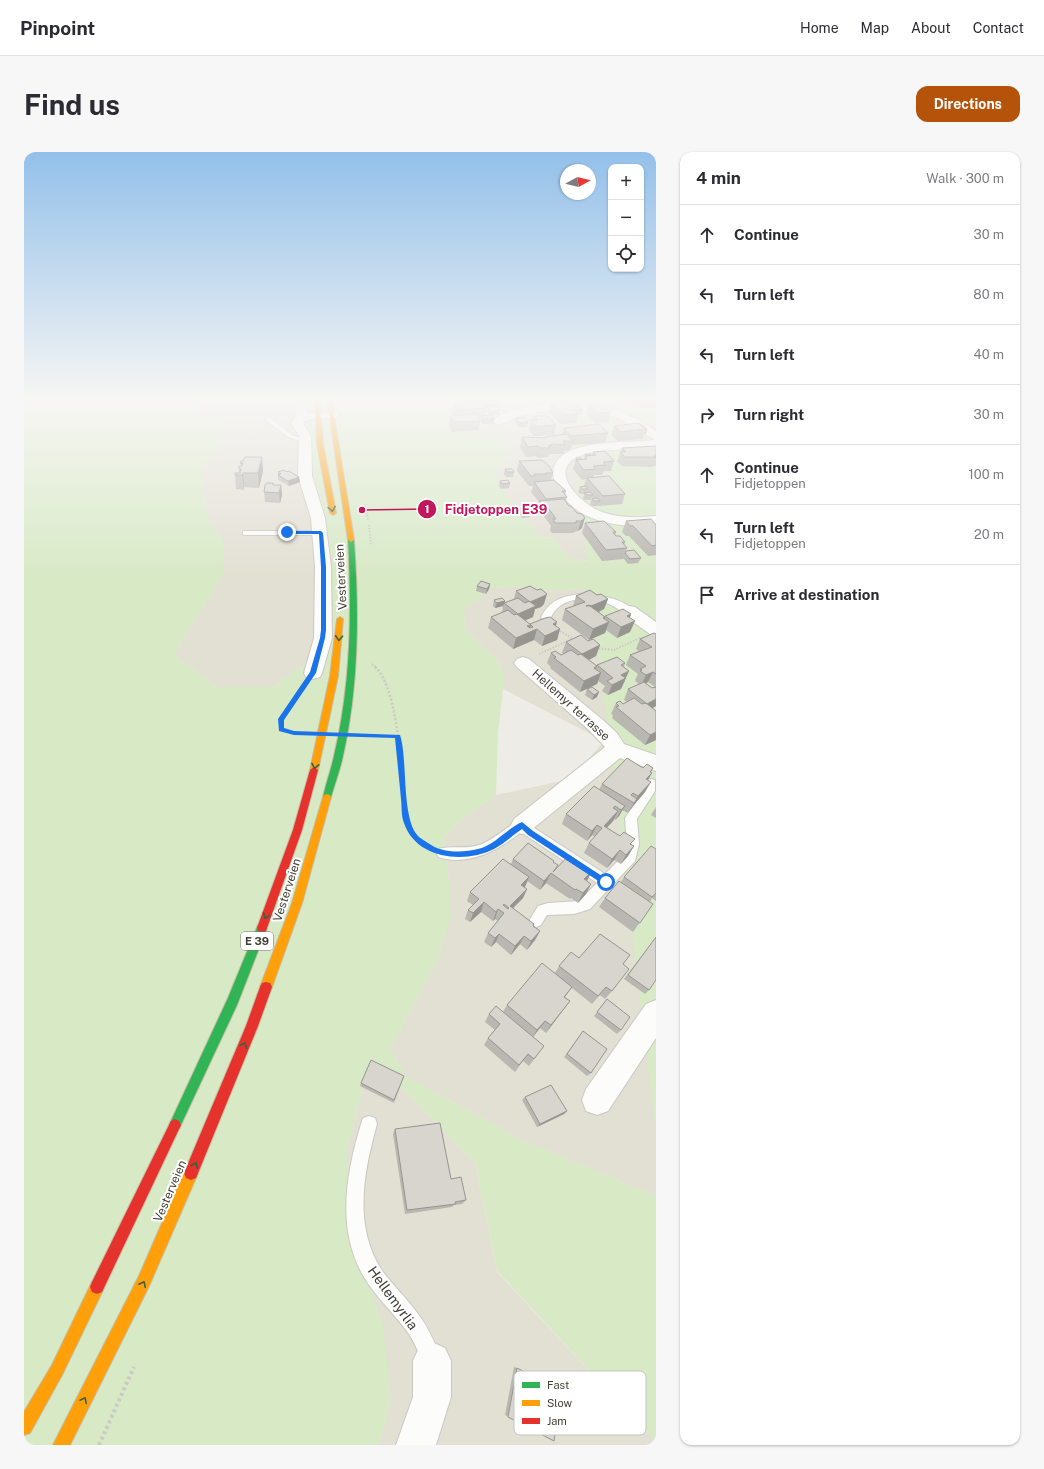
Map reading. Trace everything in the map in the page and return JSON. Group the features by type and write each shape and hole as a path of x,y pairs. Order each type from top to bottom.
{"highway":[{"path":"323,458 335,522"},
{"name":"Vesterveien","path":"61,1445 144,1281 252,1026 297,903 340,752 350,692 354,642 355,583 350,527 340,458"},
{"name":"Vesterveien","path":"24,1427 61,1362 158,1163 233,1001 276,889 308,796 326,716 339,642 340,613"}],"street":[{"path":"306,458 305,476 316,510 321,533 323,567 323,638 313,673"},
{"path":"567,458 561,464 559,470 560,478 577,504 590,512 607,518 622,520 656,520"},
{"path":"629,611 656,630"},
{"name":"Hellemyr terrasse","path":"529,660 610,738 617,749 656,763"},
{"name":"Hellemyr terrasse","path":"522,825 617,749"},
{"path":"596,1100 656,1014"},
{"name":"Hellemyrlia","path":"416,1445 432,1397 432,1361"}],"lane":[{"path":"246,533 321,533"},
{"path":"549,622 546,617 551,607 564,600 577,597 606,600 629,611"},
{"path":"536,921 542,910 549,908 579,908 596,895 606,882 630,857 633,844 631,818 649,791 651,783"},
{"path":"443,853 457,854 478,852 493,846 522,825 530,833 606,882"},
{"name":"Hellemyrlia","path":"369,1124 356,1182 354,1209 357,1234 363,1253 374,1276 404,1311 422,1336 432,1361"}],"path":[{"path":"549,622 572,639 579,642"},
{"path":"592,647 609,652 615,651 656,630"},
{"path":"529,660 547,649 572,639"},
{"path":"369,664 376,665 384,675 393,703 398,736 405,812 409,829 420,842 443,853"},
{"path":"313,673 281,719 282,729 294,733 398,736"}],"shaded area":[{"path":"208,458 308,458 321,602 308,661 274,687 217,687 174,655 223,574 223,541 208,520 203,490 202,466"},
{"path":"480,458 639,458 609,565 568,557 553,537 541,538 497,483 496,472"},
{"path":"526,586 547,591 576,589 656,603 656,1196 524,1141 405,1076 390,1049 439,957 448,922 449,882 443,839 467,815 496,795 571,779 604,741 503,689 503,674 499,662 467,631 463,610 493,588"},
{"path":"371,1057 475,1163 497,1272 589,1371 514,1371 514,1435 646,1435 646,1432 656,1439 656,1445 379,1445 391,1398 359,1256 346,1153"}],"green space":[{"path":"24,458 208,458 202,466 203,490 208,520 223,541 223,574 174,655 217,687 274,687 308,661 321,602 308,458 506,458 496,472 497,483 541,538 553,537 568,557 587,561 575,458 656,458 656,1134 591,592 576,589 547,591 526,586 493,588 463,610 467,631 499,662 503,674 503,689 498,733 496,795 467,815 443,839 449,882 449,922 439,957 390,1049 405,1076 524,1141 656,1196 656,1439 646,1432 646,1371 590,1371 497,1271 475,1163 371,1057 346,1153 359,1256 382,1320 391,1398 379,1445 24,1445"}],"building":[{"path":"244,458 262,458 258,473 243,473 242,475 235,475 235,473 240,473 241,469 239,469 239,466 242,466 243,463 240,463"},
{"path":"612,458 614,461 603,462 606,465 593,466 596,469 584,470 576,460"},
{"path":"542,460 549,466 553,473 534,474 535,476 531,476 519,461"},
{"path":"505,469 512,469 514,472 507,472"},
{"path":"284,470 286,472 289,471 299,477 288,481 278,475 281,474 278,472"},
{"path":"609,476 625,494 603,496 587,478"},
{"path":"508,480 510,483 502,484 500,481"},
{"path":"554,480 566,491 562,491 567,497 546,499 534,482"},
{"path":"267,483 281,485 279,493 264,492 265,485"},
{"path":"586,486 588,489 582,489 580,487"},
{"path":"590,492 593,495 587,495 584,493"},
{"path":"597,498 600,501 594,501 592,499"},
{"path":"564,499 569,506 571,506 577,513 582,514 585,518 581,521 576,521 576,523 555,523 553,519 556,519 546,505 542,505 539,501"},
{"path":"521,507 528,507 532,512 524,512"},
{"path":"651,519 656,525 656,545 652,546 633,526 630,526 626,521"},
{"path":"604,521 616,532 613,532 616,536 620,536 625,542 622,542 627,548 606,550 585,523"},
{"path":"634,550 641,558 630,559 625,553 626,551"},
{"path":"481,581 490,584 487,589 477,586"},
{"path":"530,586 537,590 541,589 547,594 530,602 516,591"},
{"path":"590,590 597,595 601,594 608,599 591,606 589,605 586,606 590,606 605,617 603,618 609,622 593,629 565,609 585,602 576,596"},
{"path":"502,598 505,601 497,603 494,600"},
{"path":"518,598 525,603 529,601 536,606 518,614 504,603"},
{"path":"623,609 631,614 627,616 635,621 621,627 605,616"},
{"path":"508,610 514,615 517,614 531,625 530,624 550,617 557,622 553,624 560,629 545,636 537,629 516,638 491,617"},
{"path":"654,633 656,634 656,674 653,672 646,675 640,671 642,670 640,669 646,666 630,655 652,647 640,639"},
{"path":"581,635 588,641 593,639 600,645 582,654 566,642"},
{"path":"571,650 578,655 581,654 597,666 594,668 601,673 584,681 554,658 556,657 551,653 555,651 561,655"},
{"path":"617,657 625,663 621,665 629,671 621,675 626,678 612,685 607,681 613,678 597,665"},
{"path":"644,682 652,688 656,687 656,699 647,704 628,689"},
{"path":"592,687 599,692 594,695 587,689"},
{"path":"634,698 642,704 646,703 656,711 656,732 650,735 616,707 619,706 616,703 620,701 623,704"},
{"path":"627,758 643,768 647,764 653,768 650,772 652,773 646,779 651,782 638,796 633,793 631,795 637,799 634,803 602,784"},
{"path":"594,786 625,806 621,810 615,806 613,808 618,811 604,826 620,836 624,832 635,839 630,844 634,846 626,855 620,850 612,859 589,843 602,828 597,825 592,831 566,814"},
{"path":"528,843 558,865 553,872 569,855 592,871 584,879 591,884 583,893 576,889 575,890 551,873 544,881 513,859"},
{"path":"651,846 656,849 656,893 652,897 624,877"},
{"path":"503,859 529,877 521,885 527,889 510,906 534,924 533,926 540,931 531,941 524,936 515,946 499,934 495,938 488,933 504,913 498,909 496,912 484,902 473,913 468,910 479,899 470,892"},
{"path":"619,881 653,904 640,923 605,898"},
{"path":"600,934 630,955 623,964 629,969 612,991 606,987 598,996 559,966 571,952 579,958"},
{"path":"656,937 656,980 649,990 628,975"},
{"path":"542,963 572,987 564,997 570,1001 551,1025 545,1021 537,1030 507,1005"},
{"path":"607,999 630,1017 621,1030 597,1012"},
{"path":"496,1006 544,1046 534,1059 528,1054 519,1065 488,1038 500,1024 489,1014"},
{"path":"583,1031 607,1049 591,1073 567,1054"},
{"path":"371,1060 404,1076 394,1100 361,1083"},
{"path":"551,1085 567,1111 540,1124 525,1097"},
{"path":"440,1123 451,1179 461,1177 466,1200 455,1202 456,1204 407,1210 395,1129"},
{"path":"514,1384 514,1420 508,1417"},
{"path":"542,1435 555,1435 554,1441"}],"traffic: fast":[{"path":"327,797 340,750 345,724 351,672 354,619 351,540"},
{"path":"175,1125 233,1001 262,928"}],"traffic: slow":[{"path":"323,458 333,513"},
{"path":"338,458 351,540"},
{"path":"314,770 334,676 340,619"},
{"path":"266,987 297,903 327,797"},
{"path":"61,1445 144,1281 191,1173"},
{"path":"24,1427 57,1370 97,1287"}],"traffic: jam":[{"path":"262,928 298,830 314,770"},
{"path":"191,1173 252,1026 266,987"},
{"path":"97,1287 175,1125"}],"place":[{"name":"Fidjetoppen E39","path":"362,510"}],"route":[{"path":"287,532 321,533 323,567 323,638 313,673 281,719 280,724 282,729 294,733 398,736 405,812 409,829 420,842 430,848 443,853 468,854 478,852 503,840 522,825 530,833 606,882"}]}
